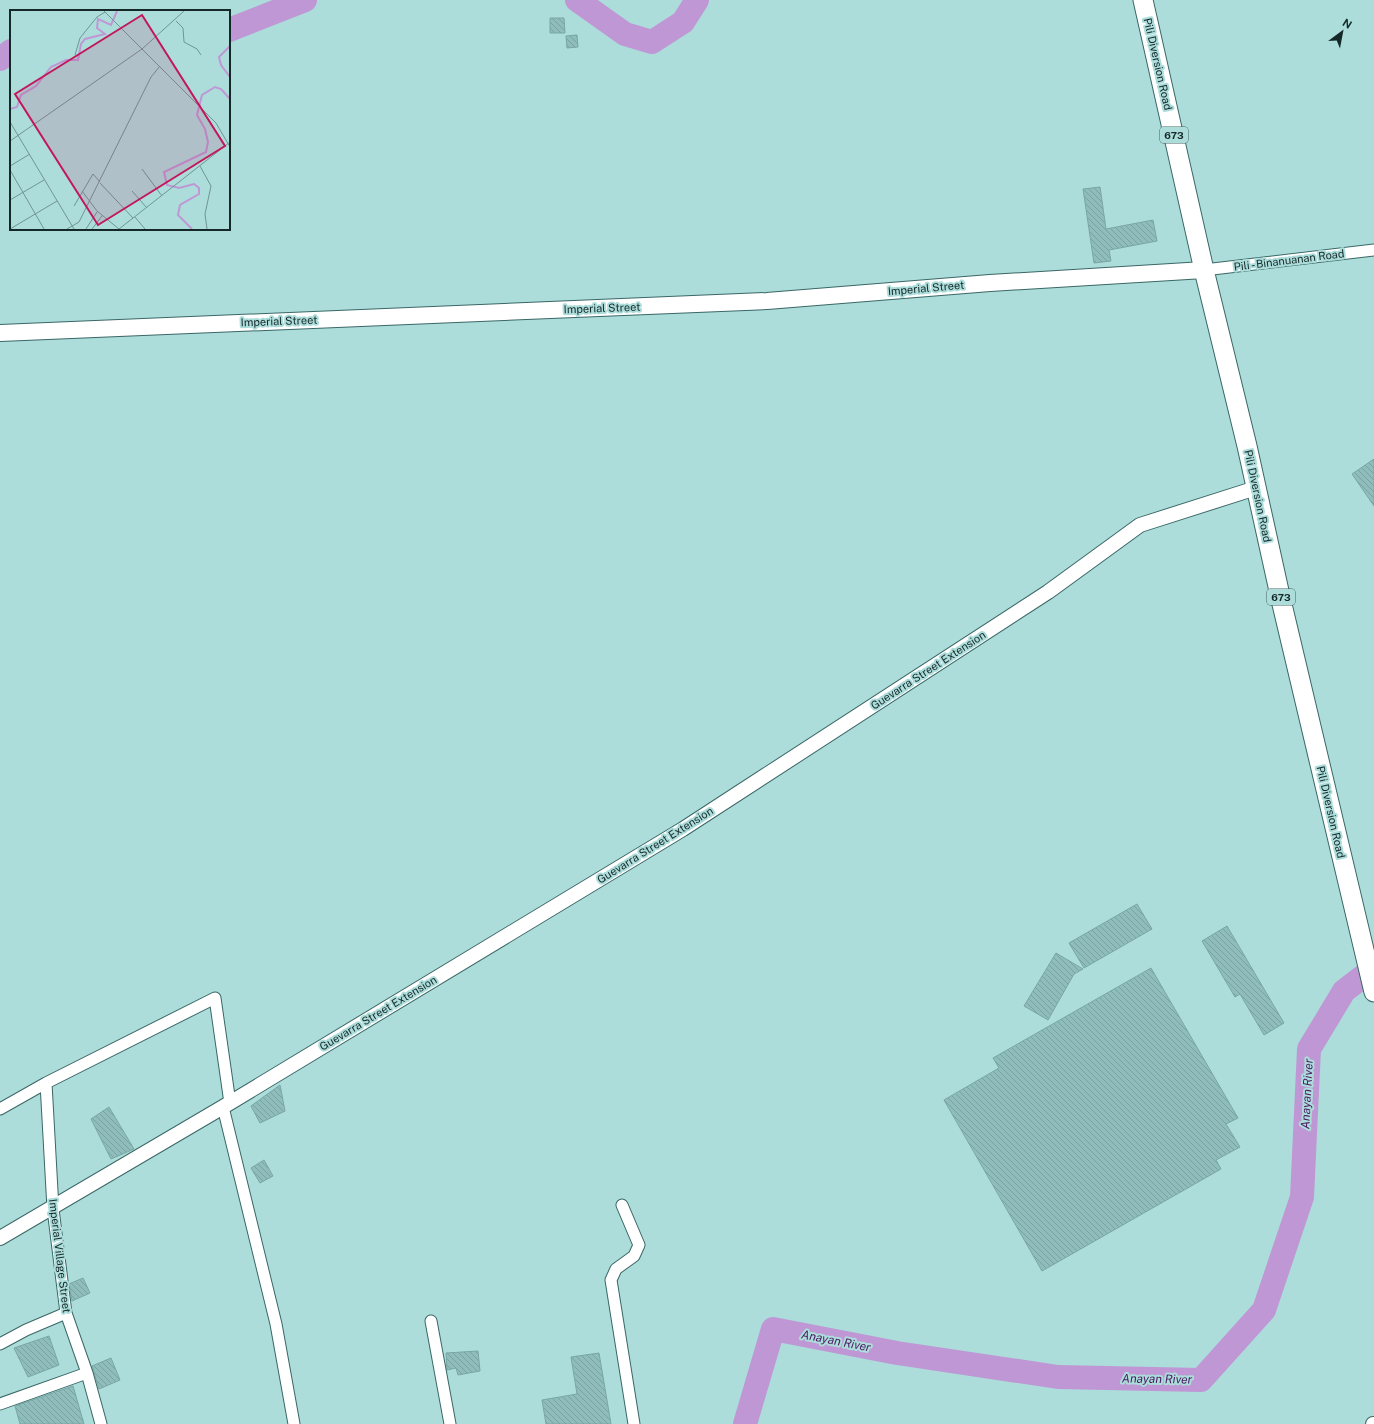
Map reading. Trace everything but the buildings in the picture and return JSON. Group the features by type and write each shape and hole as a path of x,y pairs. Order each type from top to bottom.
{"highway":[{"name":"Pili Diversion Road","path":"1143,0 1204,270 1247,446 1281,600 1374,992"}],"main road":[{"name":"Imperial Street","path":"0,333 767,301 990,283 1204,270"}],"street":[{"name":"Pili - Binanuanan Road","path":"1204,270 1374,250"},
{"name":"Guevarra Street Extension","path":"0,1238 52,1209 226,1105 683,829 1048,592 1140,525 1256,488"},
{"path":"0,1109 46,1083 215,998 226,1105 276,1324 294,1424"},
{"name":"Imperial Village Street","path":"46,1083 52,1209 66,1313 87,1373 101,1424"},
{"path":"622,1205 639,1245 634,1256 616,1269 611,1280 634,1424"},
{"path":"0,1344 26,1330 66,1313"},
{"path":"431,1321 450,1424"},
{"path":"0,1404 87,1373"}],"waterway":[{"path":"230,30 305,0"},
{"path":"577,0 625,34 652,42 683,22 697,0"},
{"path":"0,59 10,52"},
{"name":"Anayan River","path":"745,1424 773,1329 897,1353 1058,1377 1201,1380 1264,1310 1302,1197 1309,1049 1344,991 1374,968"}]}
